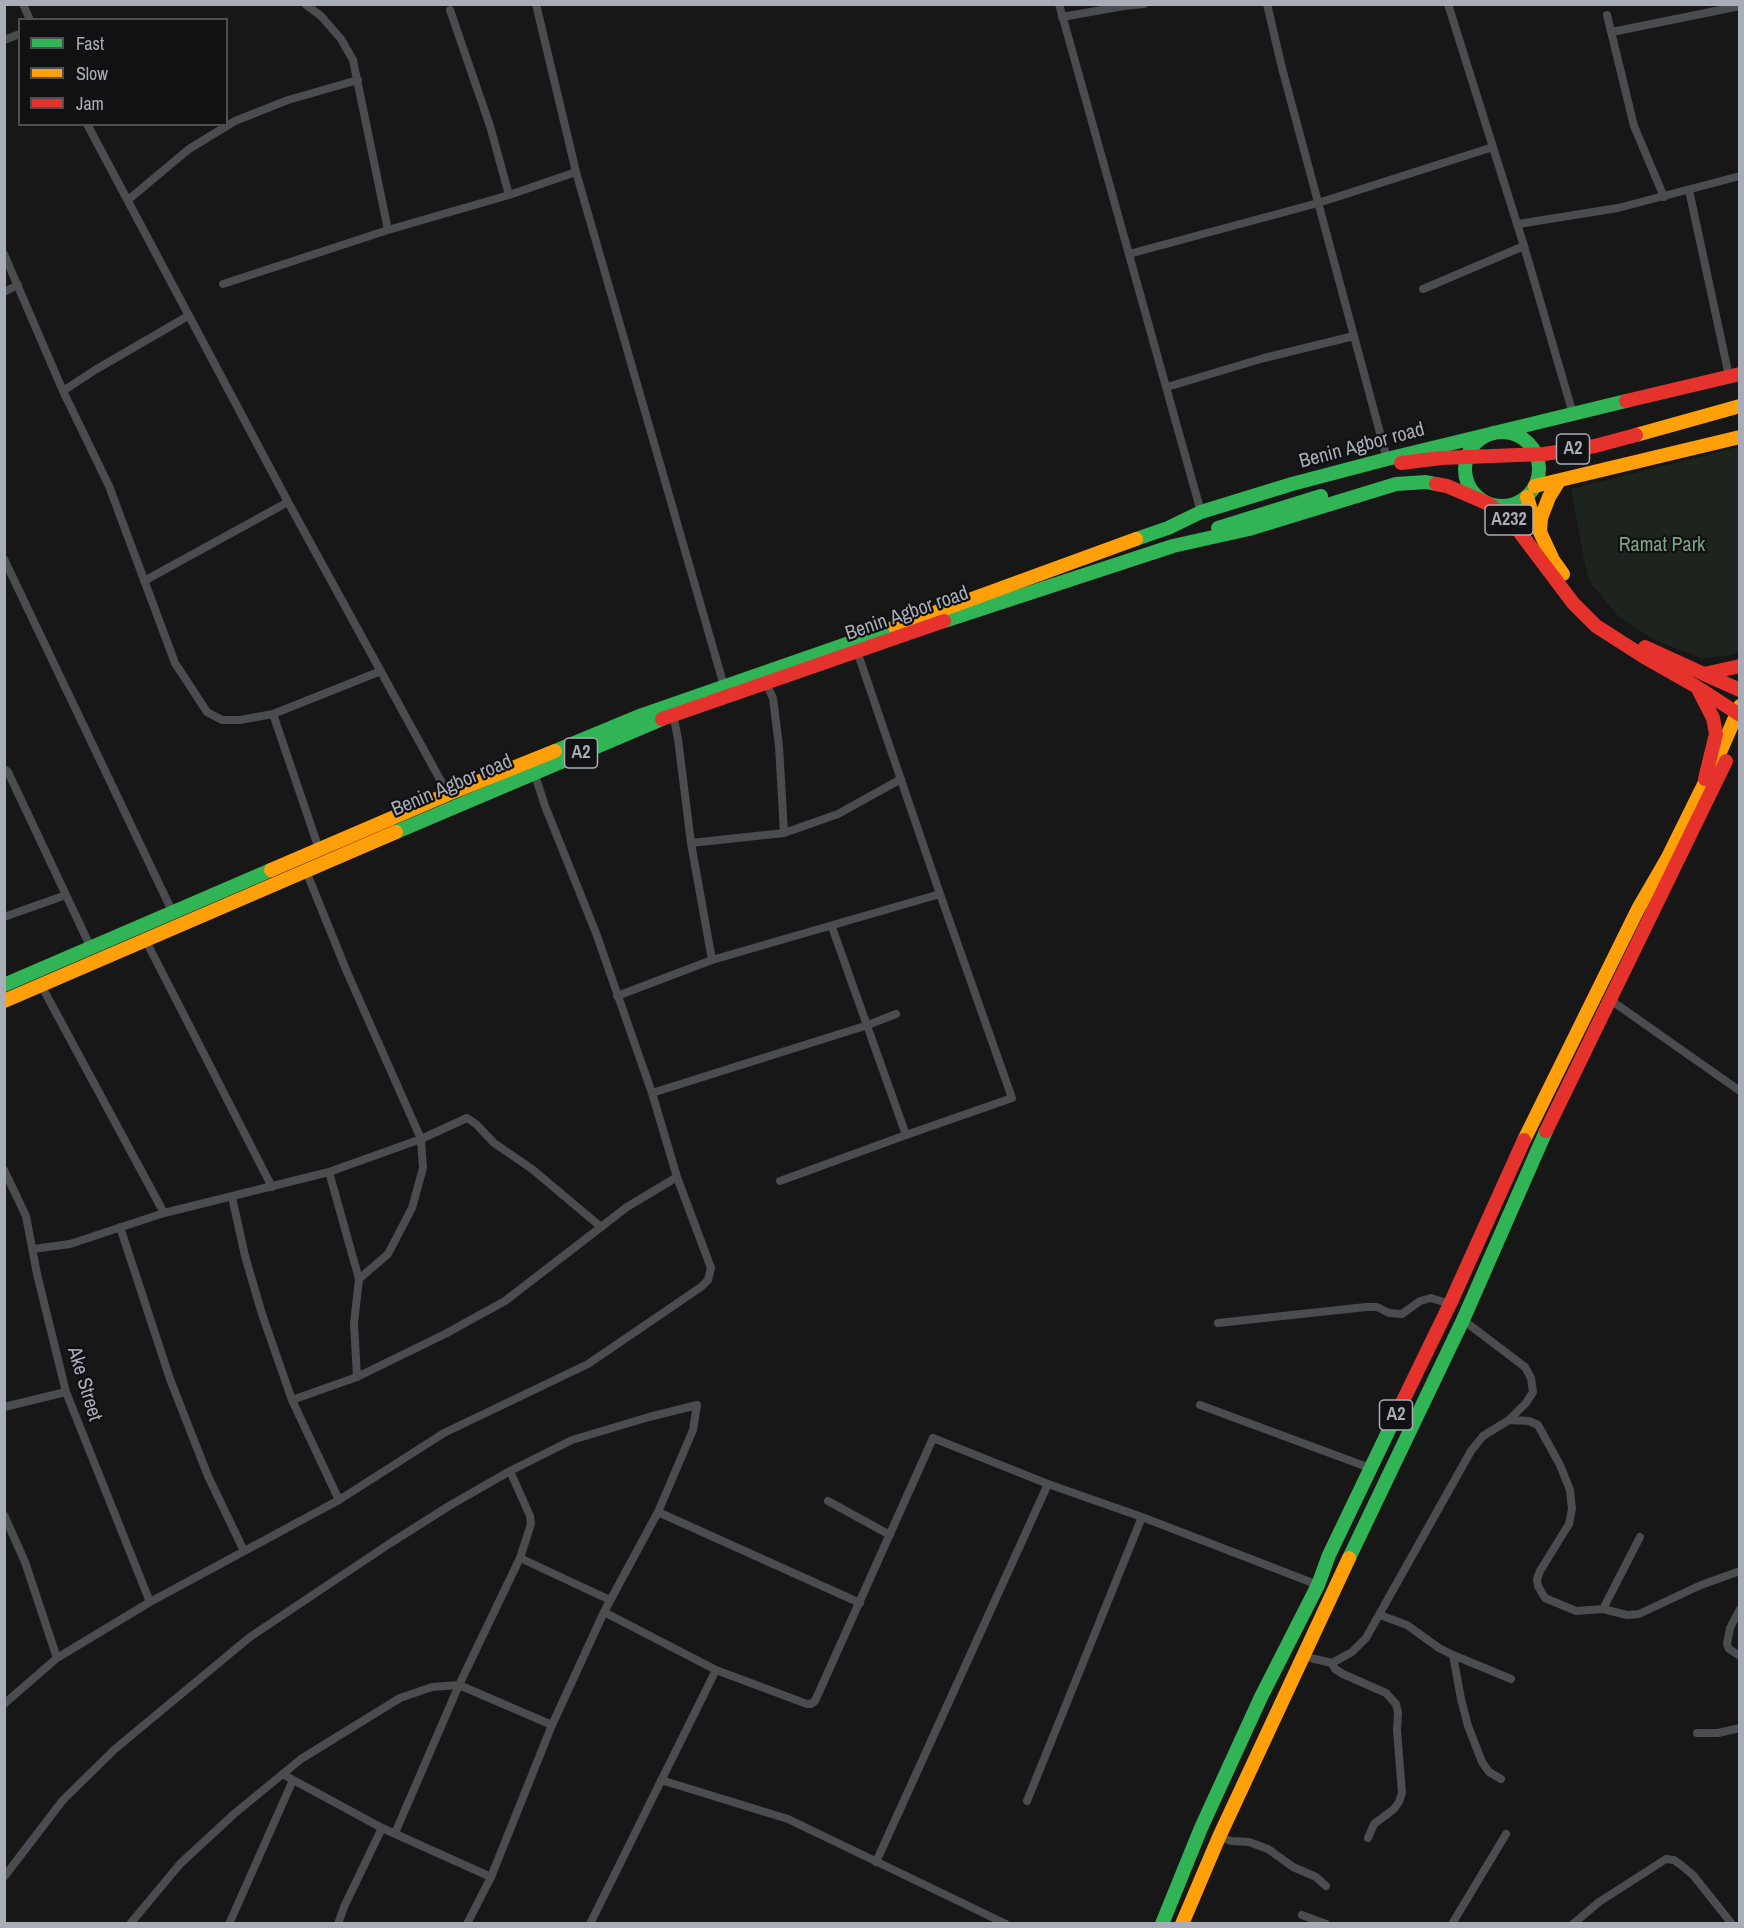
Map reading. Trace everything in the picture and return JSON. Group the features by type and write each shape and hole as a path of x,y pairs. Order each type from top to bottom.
{"highway":[{"name":"Benin Agbor road","path":"4,1001 673,714 765,683 1101,551 1168,528 1201,512 1292,484 1397,465 1495,432 1734,375"},
{"name":"A2","path":"1168,528 1397,465 1442,458 1544,454 1595,446 1740,406"},
{"name":"A2","path":"1173,546 1397,465 1444,468 1546,464 1597,456 1740,416"},
{"path":"1705,779 1738,711 1701,681 1604,621 1579,596 1553,560 1540,532 1531,492 1540,466 1533,447 1516,434 1495,432 1476,443 1466,462 1466,477 1472,491 1489,504 1509,506 1531,492 1558,481 1740,437"},
{"path":"1540,532 1541,518 1558,481"},
{"name":"Benin Agbor road","path":"4,985 448,794 642,715 724,686 856,647 1173,546 1249,529 1396,484 1426,482 1447,486 1489,504 1512,522 1573,603 1596,626 1646,658 1701,681"},
{"path":"1701,681 1740,666"},
{"path":"1701,681 1740,690"},
{"path":"1701,681 1716,734 1705,779"},
{"name":"A2","path":"1161,1923 1201,1828 1256,1708 1318,1586 1329,1555 1450,1304 1538,1110 1644,911 1711,794 1740,730"},
{"name":"A2","path":"1182,1923 1302,1656 1463,1320 1541,1140 1609,999 1644,911 1705,779"}],"street":[{"path":"23,4 29,18"},
{"path":"305,4 321,16 341,39 353,60 388,230"},
{"path":"536,4 576,172 724,686"},
{"path":"1059,4 1201,512"},
{"path":"1062,17 1144,4"},
{"path":"1267,4 1354,336 1397,465"},
{"path":"1448,4 1518,224 1573,414"},
{"path":"1612,32 1740,6"},
{"path":"450,10 490,126 509,195"},
{"path":"1608,15 1634,126 1664,197"},
{"path":"228,125 288,100 358,80"},
{"path":"88,126 288,502 448,794"},
{"path":"128,200 189,149 227,126"},
{"path":"1129,254 1318,203 1493,147"},
{"path":"223,284 576,172"},
{"path":"1518,224 1618,208 1740,176"},
{"path":"1689,190 1734,375"},
{"path":"1423,289 1524,246"},
{"path":"4,254 63,391 110,486 175,663 207,712 222,720 240,720 273,714 381,671"},
{"path":"4,292 18,285"},
{"path":"63,391 95,369 188,316"},
{"path":"1167,387 1264,358 1354,336"},
{"path":"144,581 288,502"},
{"path":"4,559 172,911"},
{"path":"780,1181 1012,1098 856,647"},
{"path":"765,683 772,698 779,746 784,833"},
{"path":"273,714 319,849"},
{"path":"673,714 691,843 712,960"},
{"path":"4,769 8,772 91,948"},
{"path":"4,1704 57,1658 150,1602 339,1500 444,1433 588,1364 708,1280 711,1268 677,1177 652,1093 596,933 544,806 534,772"},
{"path":"691,843 784,833 838,814 901,779"},
{"path":"306,871 347,972 421,1139 423,1168 412,1208 388,1254 358,1279"},
{"path":"617,996 712,960 940,894"},
{"path":"4,917 66,895"},
{"path":"832,927 906,1135"},
{"path":"146,941 272,1186"},
{"path":"41,985 164,1213"},
{"path":"1609,999 1740,1091"},
{"path":"652,1093 868,1025 896,1014"},
{"path":"33,1248 69,1244 164,1213 329,1172 421,1139 467,1118 494,1143 532,1169 601,1227"},
{"name":"Ake Street","path":"4,1170 26,1216 37,1274 66,1392 150,1602"},
{"path":"329,1172 358,1279 354,1323 357,1377"},
{"path":"292,1400 357,1377 445,1334 505,1301 627,1207 677,1177"},
{"path":"232,1197 245,1256 262,1314 292,1400 339,1500"},
{"path":"120,1227 170,1379 208,1476 244,1551"},
{"path":"1218,1323 1366,1307 1377,1307 1389,1313 1402,1314 1420,1301 1431,1298 1450,1304"},
{"path":"1332,1664 1352,1652 1366,1638 1471,1451 1482,1436 1509,1419 1526,1403 1533,1392 1531,1378 1525,1367 1463,1320"},
{"path":"4,1407 66,1392"},
{"path":"4,1877 63,1800 115,1749 250,1637 389,1544 510,1471 572,1440 698,1405 693,1430 658,1512 610,1599 552,1725 491,1877 467,1923"},
{"path":"1200,1405 1370,1468"},
{"path":"1509,1419 1529,1421 1538,1425 1570,1490 1572,1509 1569,1524 1540,1571 1538,1579 1538,1586 1545,1598 1576,1611 1603,1609 1627,1615 1639,1614 1701,1585 1740,1571"},
{"path":"604,1612 716,1670 811,1704 815,1701 860,1603 933,1438 1318,1586"},
{"path":"395,1833 459,1685 520,1558 531,1524 530,1516 510,1471"},
{"path":"876,1862 1048,1484"},
{"path":"828,1501 890,1535"},
{"path":"658,1512 860,1603"},
{"path":"4,1515 25,1562 57,1658"},
{"path":"1027,1801 1142,1517"},
{"path":"1603,1609 1640,1537"},
{"path":"520,1558 610,1599"},
{"path":"1740,1609 1730,1628 1727,1644 1729,1649 1740,1656"},
{"path":"1380,1615 1407,1625 1453,1655 1511,1679"},
{"path":"1453,1655 1468,1726 1482,1762 1489,1772 1501,1779"},
{"path":"1302,1656 1332,1664 1343,1674 1386,1693 1396,1704 1402,1793 1394,1809 1374,1824 1368,1838"},
{"path":"590,1923 716,1670"},
{"path":"130,1923 180,1864 234,1814 301,1759 400,1698 432,1687 459,1685 552,1725"},
{"path":"1696,1733 1718,1733 1740,1728"},
{"path":"284,1775 382,1828 491,1877"},
{"path":"229,1923 293,1780"},
{"path":"661,1780 788,1819 1006,1923"},
{"path":"338,1923 382,1828"},
{"path":"1452,1923 1506,1834"},
{"path":"1219,1837 1232,1841 1249,1842 1268,1849 1326,1886"},
{"path":"1572,1923 1599,1902 1666,1859 1681,1865 1693,1875 1732,1923"},
{"path":"1302,1915 1326,1923"}],"green space":[{"name":"Ramat Park","path":"1739,447 1739,652 1727,656 1701,658 1657,641 1619,617 1589,581 1571,489"}],"traffic: fast":[{"path":"1136,539 1168,528 1201,512 1292,484 1626,401"},
{"path":"1495,432 1509,432 1523,438 1533,448 1539,462 1539,469 1539,476 1533,490 1523,500 1509,506 1495,506 1481,500 1471,490 1465,476 1465,462 1471,448 1481,438 1495,432"},
{"path":"944,621 1173,546 1249,529 1396,484 1426,482 1436,484"},
{"path":"1218,528 1321,496"},
{"path":"555,751 642,715 895,627"},
{"path":"396,832 662,719"},
{"path":"4,985 271,870"},
{"path":"1349,1558 1463,1320 1546,1131"},
{"path":"1162,1924 1201,1828 1261,1697 1318,1585 1329,1555 1400,1407"}],"traffic: slow":[{"path":"1636,435 1740,406"},
{"path":"1535,486 1740,437"},
{"path":"1540,532 1541,518 1549,497 1559,481"},
{"path":"1527,497 1533,517 1553,560 1563,574"},
{"path":"895,627 1136,539"},
{"path":"1524,1140 1638,909 1667,859 1740,706"},
{"path":"271,870 555,751"},
{"path":"4,1001 396,832"},
{"path":"1182,1924 1219,1837 1349,1558"}],"traffic: jam":[{"path":"1626,401 1740,374"},
{"path":"1401,463 1441,458 1544,454 1595,446 1636,435"},
{"path":"1436,484 1447,486 1489,504 1512,522 1573,603 1596,626 1697,687 1713,718 1716,734 1705,779"},
{"path":"662,719 944,621"},
{"path":"1645,647 1704,674 1740,666"},
{"path":"1704,674 1740,690"},
{"path":"1700,689 1740,715"},
{"path":"1546,1131 1726,761"},
{"path":"1400,1407 1450,1304 1524,1140"}]}
